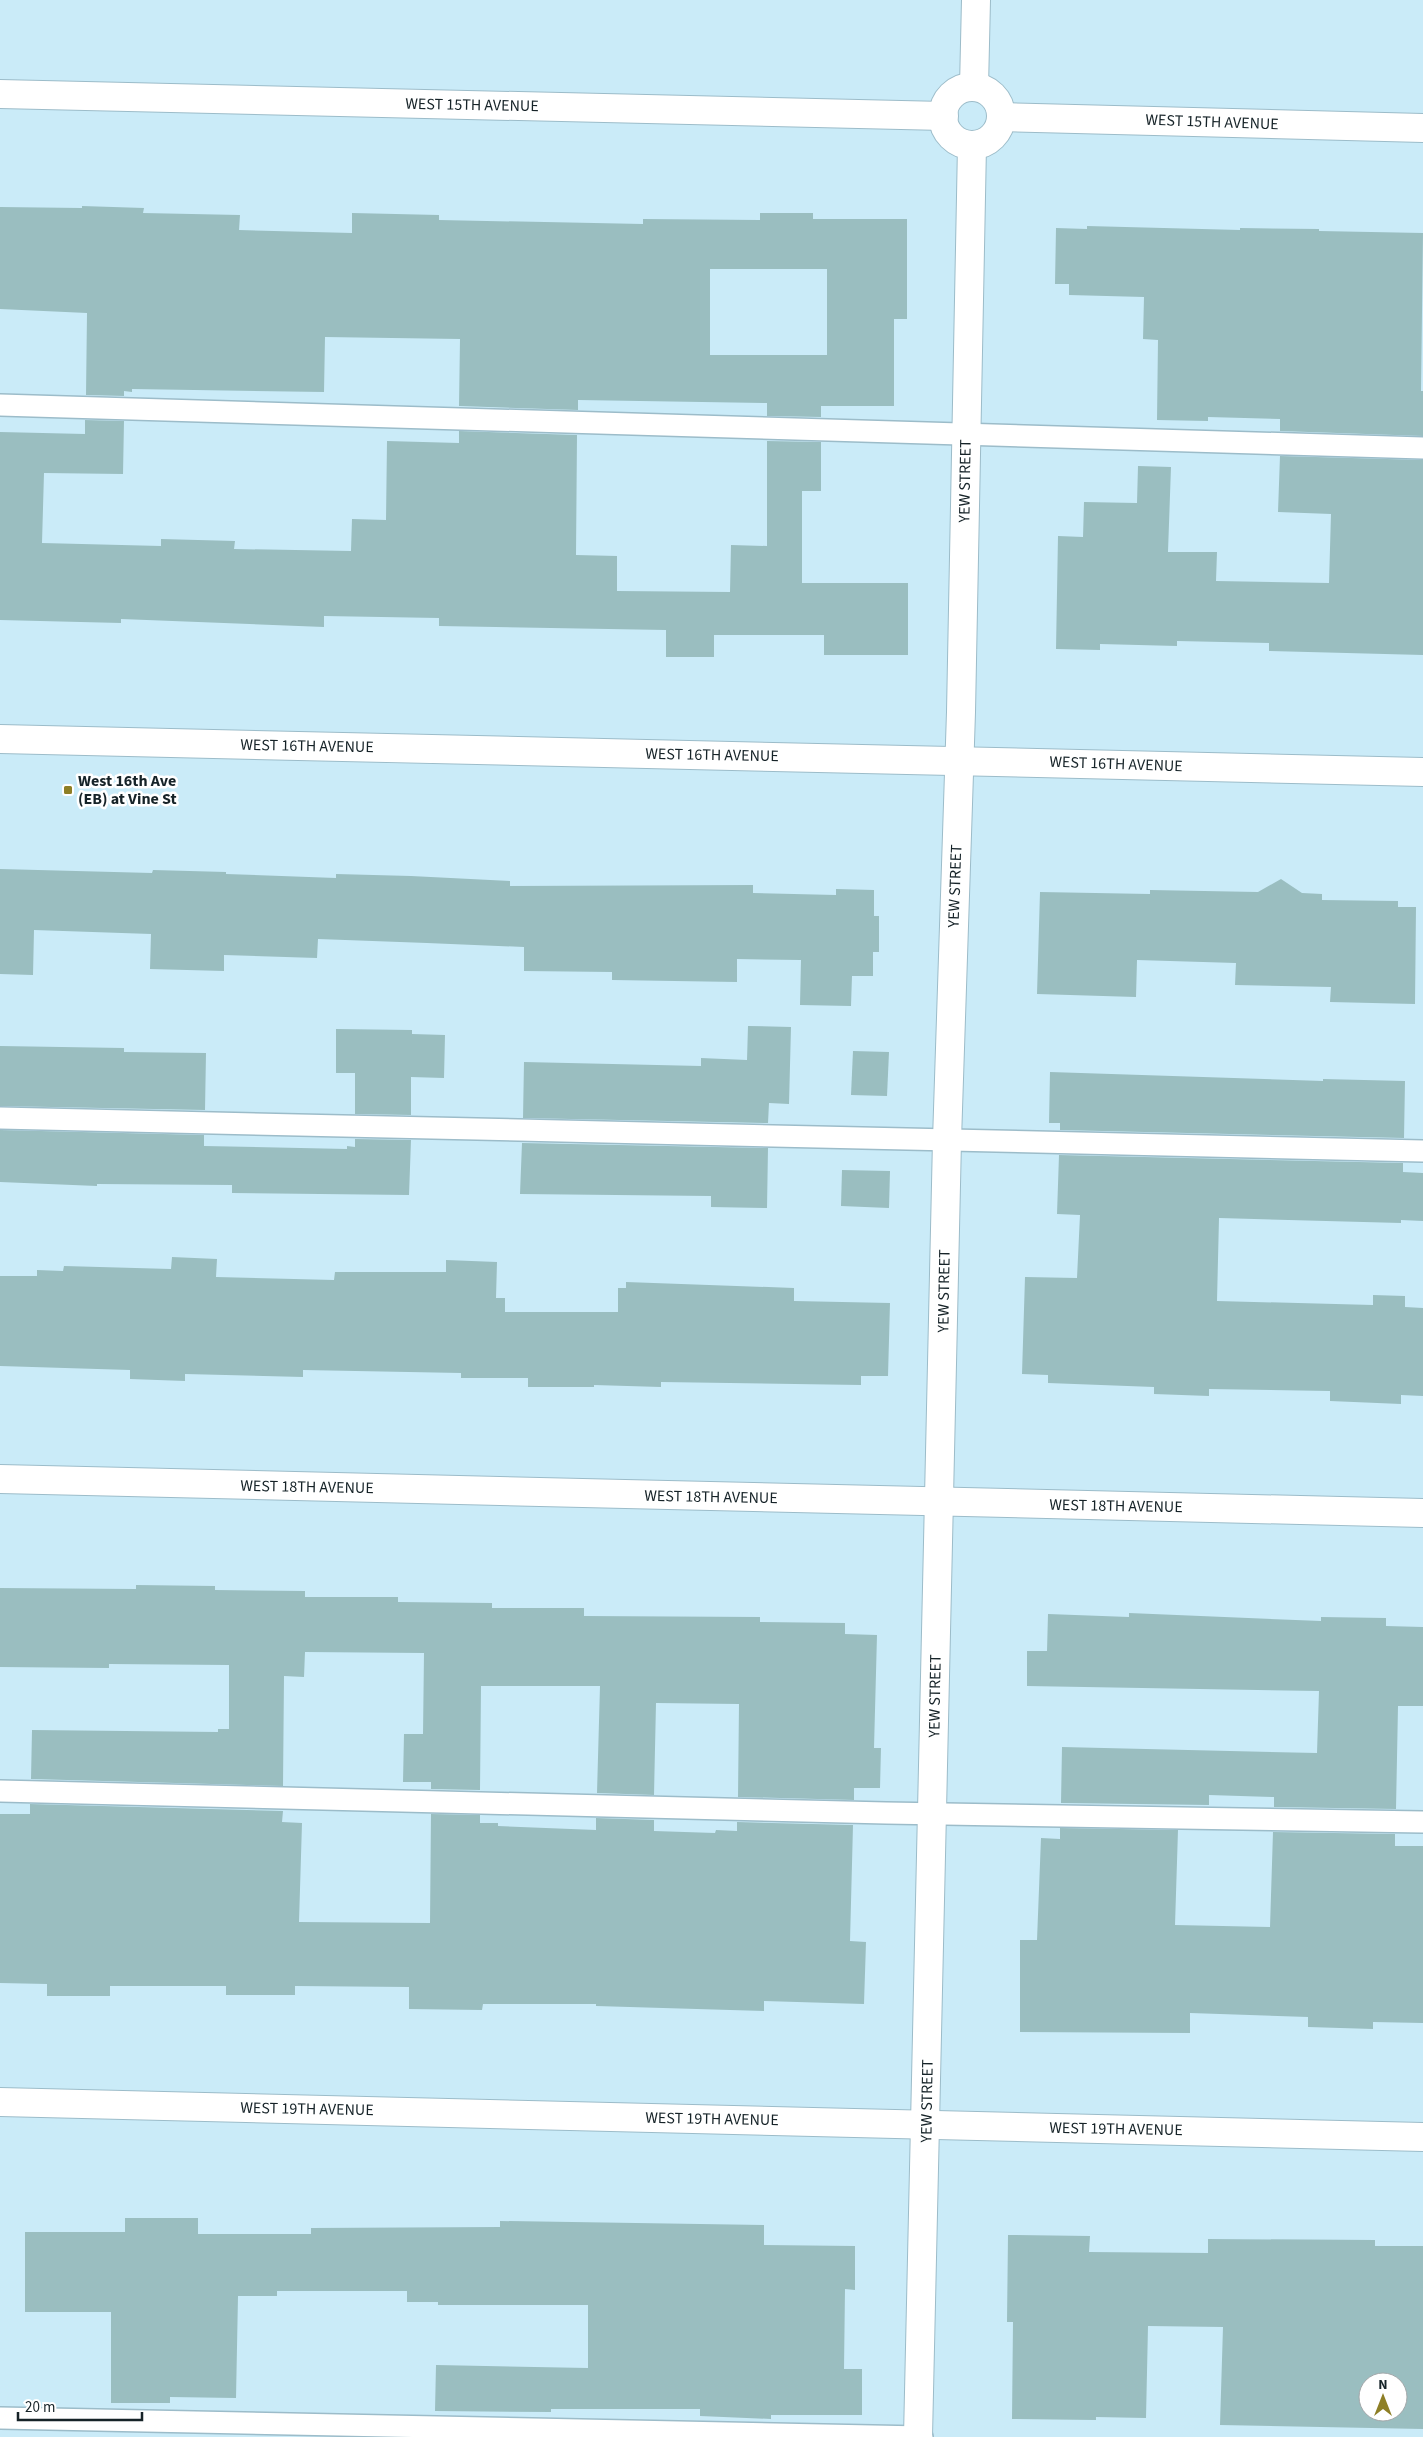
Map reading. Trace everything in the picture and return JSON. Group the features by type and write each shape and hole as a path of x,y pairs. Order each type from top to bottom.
{"street":[{"path":"974,87 976,0"},
{"path":"974,87 990,94 1000,109 1001,117 995,134 981,144 963,144 949,134 944,125 944,107 956,92 964,88 974,87"},
{"name":"WEST 15TH AVENUE","path":"0,94 944,116"},
{"name":"WEST 15TH AVENUE","path":"1001,117 1423,128"},
{"name":"YEW STREET","path":"920,2437 947,1140 960,760 972,145"},
{"name":"WEST 16TH AVENUE","path":"0,739 1423,772"},
{"name":"WEST 18TH AVENUE","path":"0,1479 1423,1513"},
{"name":"WEST 19TH AVENUE","path":"0,2102 1423,2137"}],"lane":[{"path":"0,405 1423,448"},
{"path":"0,1118 1423,1152"},
{"path":"0,1791 932,1814 1423,1822"},
{"path":"0,2418 920,2437"}],"building":[{"path":"82,206 144,208 143,213 240,215 239,230 352,233 352,213 439,215 439,220 643,224 643,219 760,220 760,213 813,213 813,219 907,219 907,319 894,319 894,406 821,406 821,417 767,416 767,403 578,400 578,410 459,406 460,339 325,337 324,392 132,389 132,392 124,391 124,396 86,395 87,313 0,309 0,207 82,208","holes":["710,269 827,269 827,355 710,355"]},
{"path":"1087,226 1240,230 1240,228 1319,229 1319,231 1423,233 1421,391 1423,391 1423,436 1280,431 1280,419 1208,417 1208,421 1157,420 1158,340 1143,339 1144,297 1069,295 1069,284 1055,284 1056,228 1087,229"},
{"path":"85,420 124,421 123,474 44,473 42,543 161,546 161,539 235,541 234,549 351,551 352,519 386,520 387,441 459,443 459,431 577,435 576,555 617,556 617,591 730,592 731,545 767,546 767,441 821,442 821,491 802,491 802,583 908,583 908,655 824,655 824,635 714,635 714,657 666,657 666,630 439,626 439,618 324,616 324,627 121,619 121,623 0,620 0,432 85,434"},
{"path":"1280,456 1423,460 1423,655 1269,651 1269,643 1177,641 1177,646 1100,644 1100,650 1056,649 1058,536 1083,537 1084,502 1137,503 1138,466 1171,467 1168,552 1217,552 1216,581 1329,583 1331,514 1278,512"},
{"path":"0,869 152,873 153,870 336,878 336,874 411,876 510,881 510,886 753,885 753,893 836,895 836,889 874,890 874,916 879,916 879,952 873,952 873,976 852,976 851,1006 800,1005 801,960 737,959 737,982 612,980 612,972 524,971 524,947 427,943 318,939 317,958 224,955 224,971 150,969 151,934 34,930 33,975 0,974"},
{"path":"1281,879 1302,893 1322,894 1322,900 1398,901 1398,907 1416,907 1415,1004 1330,1002 1331,987 1235,985 1236,963 1137,960 1136,997 1037,994 1040,892 1150,894 1150,890 1258,892"},
{"path":"748,1026 791,1027 789,1104 769,1103 768,1123 523,1118 524,1062 701,1066 701,1058 747,1060"},
{"path":"336,1029 412,1030 412,1034 445,1035 444,1078 411,1077 411,1115 355,1114 355,1073 336,1073"},
{"path":"0,1046 124,1048 124,1052 206,1053 205,1110 0,1106"},
{"path":"853,1051 889,1052 887,1096 851,1095"},
{"path":"1050,1072 1323,1081 1323,1079 1405,1081 1404,1138 1060,1130 1060,1123 1049,1123"},
{"path":"0,1130 204,1135 204,1146 347,1149 347,1146 355,1147 355,1139 411,1140 409,1195 232,1193 232,1185 97,1184 97,1186 0,1182"},
{"path":"522,1143 768,1148 767,1208 711,1207 711,1196 520,1194"},
{"path":"1059,1155 1403,1163 1403,1172 1423,1173 1423,1221 1401,1220 1401,1223 1219,1218 1217,1301 1373,1305 1373,1295 1405,1296 1405,1307 1423,1308 1423,1396 1401,1395 1401,1404 1330,1401 1330,1391 1209,1389 1209,1396 1154,1394 1154,1387 1048,1383 1048,1375 1022,1374 1025,1277 1077,1278 1080,1215 1057,1214"},
{"path":"842,1170 890,1171 889,1208 841,1206"},
{"path":"172,1257 217,1259 216,1277 334,1280 335,1272 446,1272 446,1260 497,1262 496,1298 505,1298 505,1312 618,1312 618,1288 626,1288 626,1282 794,1288 794,1301 890,1303 888,1376 861,1376 861,1385 661,1382 661,1387 594,1385 594,1387 528,1387 528,1378 461,1378 461,1373 303,1370 303,1377 185,1374 185,1381 130,1379 130,1370 0,1366 0,1276 37,1276 37,1270 63,1271 64,1266 171,1269"},
{"path":"136,1585 215,1586 215,1590 305,1591 305,1597 398,1597 398,1602 492,1603 492,1608 584,1608 584,1616 760,1617 760,1622 845,1623 845,1634 877,1635 874,1748 881,1748 880,1788 854,1788 854,1800 738,1797 739,1704 656,1703 654,1795 597,1793 600,1686 481,1686 480,1790 431,1789 431,1782 403,1782 404,1734 423,1734 424,1653 305,1652 304,1677 284,1676 283,1786 31,1779 32,1730 218,1732 218,1729 229,1729 229,1665 109,1664 109,1668 0,1667 0,1588 136,1589"},
{"path":"1129,1613 1321,1621 1321,1617 1386,1618 1386,1626 1423,1627 1423,1706 1398,1706 1396,1809 1274,1807 1274,1797 1209,1795 1209,1805 1061,1803 1062,1747 1317,1753 1319,1691 1027,1686 1027,1651 1047,1651 1048,1614 1129,1617"},
{"path":"30,1804 283,1811 282,1822 302,1823 299,1922 430,1923 431,1814 480,1815 480,1823 498,1823 498,1826 596,1830 596,1818 654,1820 654,1831 715,1833 716,1830 737,1831 737,1822 853,1825 850,1941 866,1942 864,2004 764,2001 764,2011 596,2006 596,2004 483,2004 482,2010 409,2009 409,1987 295,1986 295,1995 226,1995 226,1986 110,1986 110,1996 47,1996 47,1984 0,1983 0,1814 30,1814"},
{"path":"1060,1828 1178,1830 1175,1925 1270,1927 1273,1832 1395,1834 1395,1846 1423,1846 1423,2023 1373,2022 1373,2029 1308,2027 1308,2017 1190,2013 1190,2033 1020,2032 1020,1940 1037,1940 1041,1838 1060,1839"},
{"path":"125,2218 198,2218 198,2234 311,2234 311,2228 500,2227 500,2221 764,2225 764,2245 855,2246 855,2290 845,2289 844,2369 862,2369 862,2415 771,2415 771,2419 700,2416 700,2409 551,2409 551,2412 435,2411 436,2365 588,2368 588,2305 438,2305 438,2302 407,2302 407,2291 277,2291 277,2296 238,2296 236,2398 170,2397 170,2403 111,2403 111,2312 25,2312 25,2232 125,2232"},
{"path":"1008,2235 1090,2236 1089,2252 1208,2253 1208,2239 1375,2240 1375,2246 1423,2246 1423,2429 1220,2425 1223,2327 1148,2326 1146,2418 1096,2417 1096,2420 1012,2419 1013,2322 1007,2322"}],"place":[{"name":"West 16th Ave (EB) at Vine St","path":"68,790"}]}
